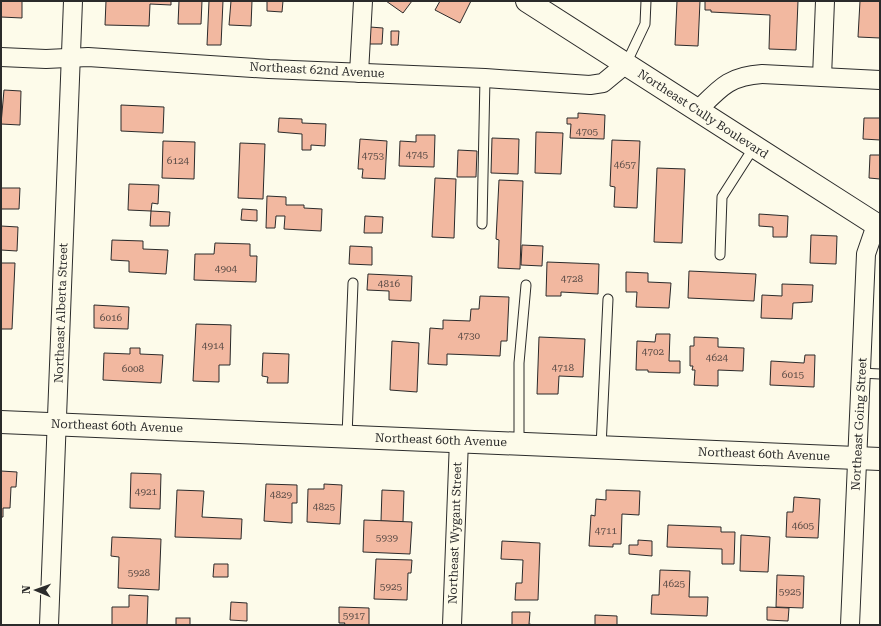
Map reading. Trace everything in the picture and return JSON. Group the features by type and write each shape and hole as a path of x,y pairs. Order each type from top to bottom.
{"street":[{"name":"Northeast Alberta Street","path":"49,625 73,1"},
{"path":"359,73 363,1"},
{"name":"Northeast Cully Boulevard","path":"527,1 878,226"},
{"path":"822,77 825,1"},
{"name":"Northeast 62nd Avenue","path":"1,57 46,59 88,57 590,85 603,83 626,64"},
{"path":"698,110 723,86 746,75 880,80"},
{"name":"Northeast Going Street","path":"850,625 866,254 878,226"},
{"name":"Northeast 60th Avenue","path":"1,422 459,440 880,459"},
{"name":"Northeast Wygant Street","path":"452,625 459,440"}],"lane":[{"path":"626,64 645,24 646,1"},
{"path":"482,224 485,78"},
{"path":"720,255 722,197 754,147"},
{"path":"347,436 353,283"},
{"path":"519,443 519,363 526,285"},
{"path":"601,447 608,299"},
{"path":"861,374 880,374"}],"building":[{"path":"1,1 22,1 22,18 1,17"},
{"path":"106,1 171,1 171,5 150,4 149,26 105,25"},
{"path":"179,1 202,1 201,24 178,24"},
{"path":"209,1 223,1 221,45 207,45"},
{"path":"231,1 252,1 251,26 229,25"},
{"path":"267,1 283,1 282,12 267,11"},
{"path":"386,1 412,1 403,13"},
{"path":"440,1 471,1 460,23 435,10"},
{"path":"677,1 700,1 698,46 675,45"},
{"path":"705,1 798,1 796,50 769,49 770,15 711,12 711,10 705,10"},
{"path":"860,1 880,1 880,38 858,37"},
{"path":"370,27 383,28 382,44 369,44"},
{"path":"391,31 399,31 398,45 391,45"},
{"path":"4,90 21,91 20,125 1,124"},
{"path":"121,105 164,107 163,133 121,131"},
{"path":"578,113 605,115 604,139 570,138 571,124 567,124 567,118 578,118"},
{"path":"279,118 302,119 302,123 326,124 325,146 311,145 311,150 302,150 302,134 278,132"},
{"path":"864,118 880,118 880,140 863,139"},
{"path":"536,132 563,133 561,174 535,173"},
{"path":"416,135 435,135 434,167 399,166 400,141 416,142"},
{"path":"492,138 519,139 518,174 491,173"},
{"path":"360,139 387,141 385,179 362,178 363,169 358,169"},
{"path":"612,140 640,141 637,208 614,207 615,187 610,186"},
{"path":"163,141 195,142 194,179 162,178"},
{"path":"240,143 265,144 263,199 238,198"},
{"path":"458,150 477,151 476,177 457,177"},
{"path":"870,155 880,155 880,179 869,178"},
{"path":"657,168 685,169 682,243 654,242"},
{"path":"435,178 456,179 454,238 432,237"},
{"path":"499,180 523,181 520,269 498,268 499,240 496,239"},
{"path":"129,184 159,185 158,204 152,203 151,211 128,210"},
{"path":"1,188 20,188 19,209 1,209"},
{"path":"267,196 286,197 286,205 304,205 304,208 322,209 321,231 284,229 285,216 276,216 275,228 266,228"},
{"path":"242,209 257,210 257,221 241,220"},
{"path":"151,211 170,212 169,226 150,226"},
{"path":"759,214 788,216 787,237 773,237 773,227 759,226"},
{"path":"365,216 383,217 382,233 364,233"},
{"path":"1,226 18,227 17,251 1,250"},
{"path":"811,235 837,236 836,264 810,263"},
{"path":"112,240 143,241 143,249 168,250 166,274 129,272 129,261 111,260"},
{"path":"215,243 250,244 250,256 257,256 256,282 194,280 195,254 214,254"},
{"path":"522,245 543,246 542,266 521,265"},
{"path":"350,246 372,247 372,265 349,264"},
{"path":"547,262 599,264 598,294 561,292 561,296 546,296"},
{"path":"1,263 15,263 12,329 1,329"},
{"path":"689,271 756,274 754,301 688,298"},
{"path":"626,272 648,273 648,282 671,283 669,308 636,307 637,292 626,292"},
{"path":"368,274 412,276 411,301 389,300 389,291 367,290"},
{"path":"782,284 813,285 812,302 793,303 792,319 761,318 762,295 782,296"},
{"path":"480,296 509,297 507,341 501,341 500,356 447,354 447,365 428,364 430,328 443,329 443,320 470,321 471,309 479,309"},
{"path":"94,305 129,307 128,329 94,328"},
{"path":"196,324 231,325 230,365 219,365 219,382 193,381"},
{"path":"656,334 670,334 669,361 680,361 680,373 636,370 637,341 655,342"},
{"path":"539,337 585,339 583,377 559,376 558,394 537,394"},
{"path":"694,337 718,338 718,347 744,348 743,371 718,370 718,386 694,385 695,370 692,370 693,366 690,366 690,346 694,346"},
{"path":"392,341 419,343 417,392 390,390"},
{"path":"130,348 140,348 140,354 163,355 161,383 103,380 104,353 130,354"},
{"path":"263,353 289,354 288,383 267,383 268,377 262,376"},
{"path":"805,355 815,355 814,387 770,385 771,361 804,363"},
{"path":"1,471 17,472 16,487 11,487 10,508 3,508 3,517 1,517"},
{"path":"131,473 161,474 160,509 130,508"},
{"path":"266,484 297,485 297,503 292,503 292,523 264,521"},
{"path":"324,484 342,485 340,524 307,522 308,489 324,489"},
{"path":"177,490 204,491 202,517 242,519 241,539 175,537"},
{"path":"382,490 404,491 403,522 381,521"},
{"path":"606,490 640,491 639,515 622,514 621,544 613,544 613,547 589,546 591,515 595,516 596,499 606,500"},
{"path":"794,497 820,499 818,538 786,537 787,512 793,512"},
{"path":"364,520 412,522 410,554 363,552"},
{"path":"668,525 721,527 721,532 735,532 734,564 722,564 722,549 667,547"},
{"path":"741,535 770,537 768,572 740,571"},
{"path":"112,537 161,539 159,590 118,588 119,557 111,556"},
{"path":"638,540 652,541 652,556 629,554 629,545 638,545"},
{"path":"502,541 540,543 538,600 515,600 516,583 522,583 523,560 501,559"},
{"path":"376,559 412,560 411,573 408,573 407,600 374,599"},
{"path":"214,564 228,564 228,577 213,577"},
{"path":"660,570 690,571 689,597 708,597 707,616 651,614 652,595 659,595"},
{"path":"777,575 804,576 803,608 776,607"},
{"path":"129,595 148,596 147,625 112,625 112,607 129,607"},
{"path":"231,602 247,603 247,621 230,620"},
{"path":"339,607 369,608 369,625 344,625 345,623 339,623"},
{"path":"767,607 789,608 788,621 767,620"},
{"path":"512,612 530,612 529,624 534,625 512,625"},
{"path":"595,615 617,616 617,625 595,625"},
{"path":"176,618 190,618 190,625 176,625"}]}
